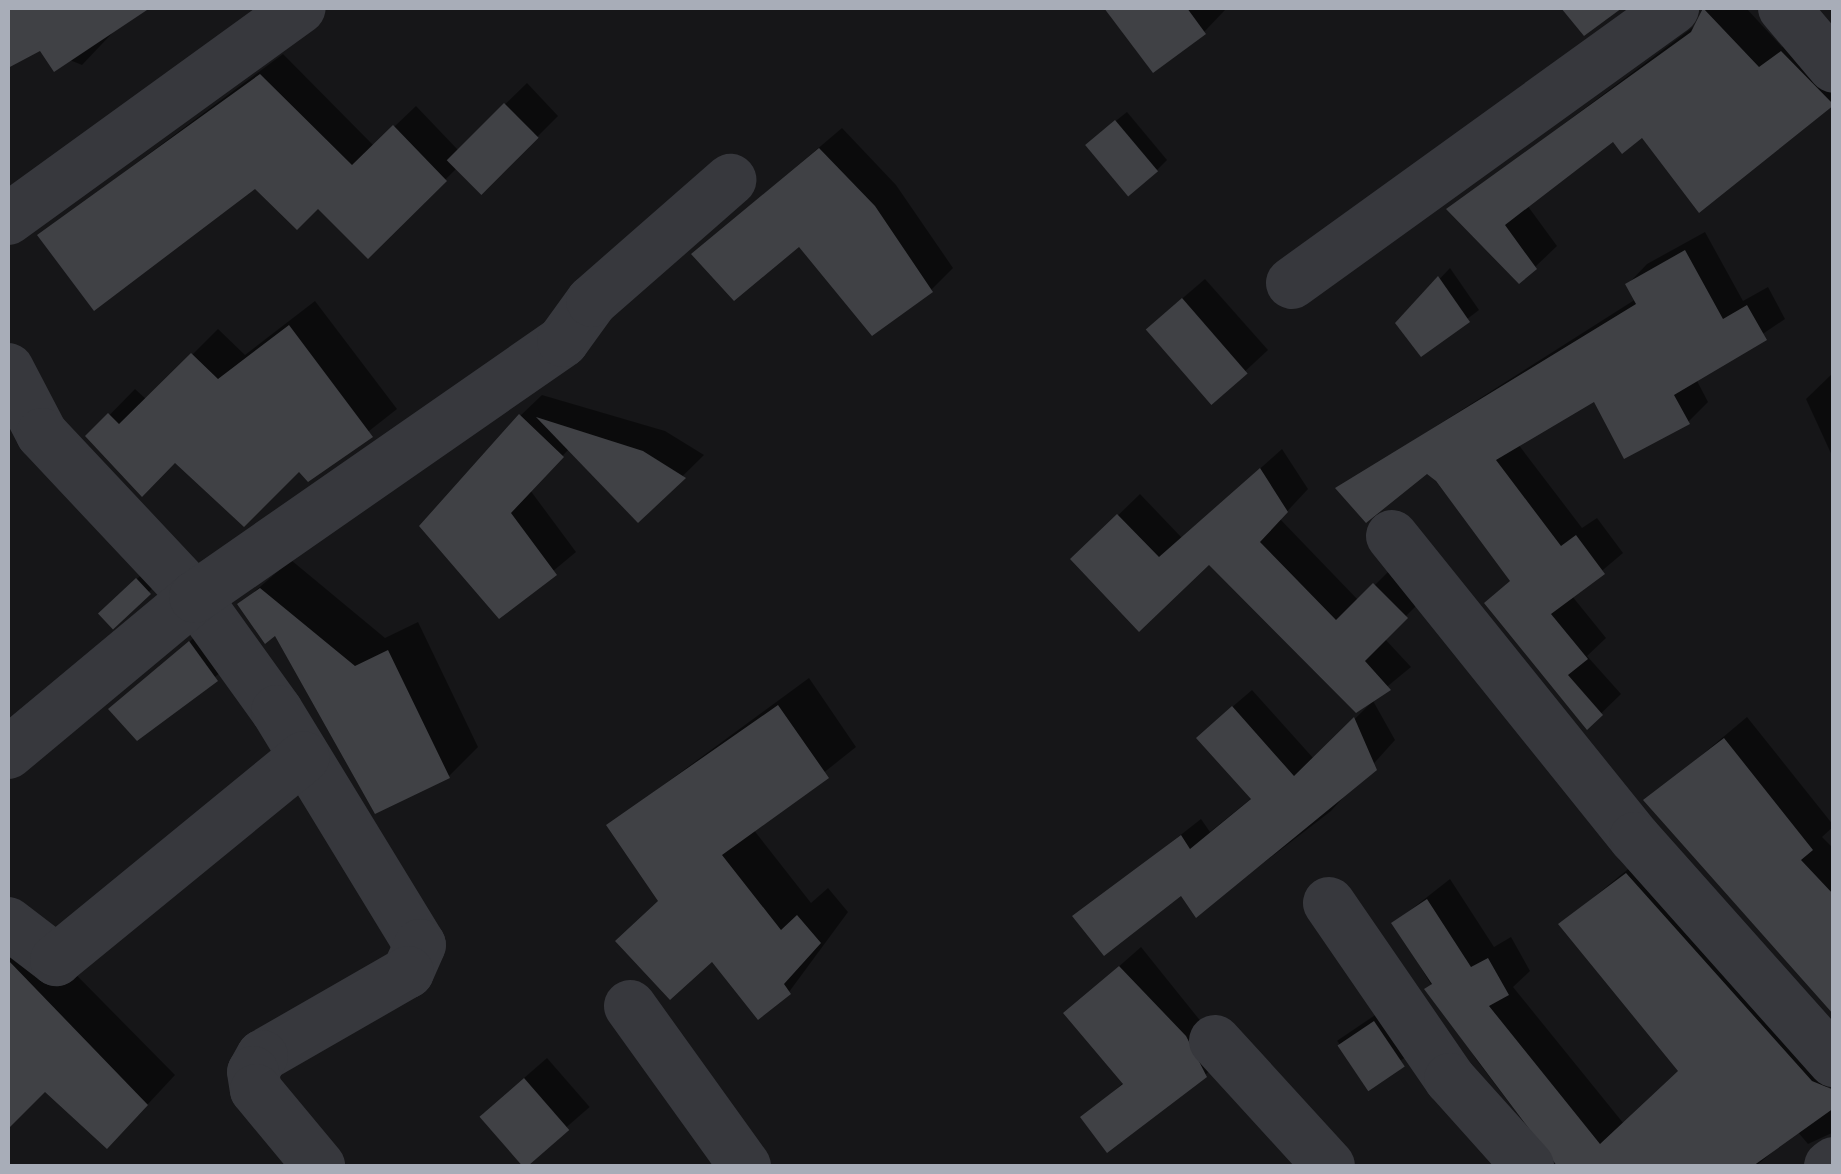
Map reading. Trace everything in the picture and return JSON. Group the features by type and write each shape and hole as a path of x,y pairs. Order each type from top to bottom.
{"street":[{"path":"8,218 300,8"},
{"path":"1292,282 1673,8"},
{"path":"1784,8 1834,67"},
{"path":"8,754 194,597 563,341 592,301 730,180"},
{"path":"8,369 42,434 194,597 304,756 420,945 408,972 262,1056 254,1072 256,1090 319,1166"},
{"path":"1392,536 1635,838 1834,1061"},
{"path":"8,923 56,960 304,756"},
{"path":"1330,902 1450,1079 1528,1166"},
{"path":"630,1006 745,1166"},
{"path":"1215,1041 1329,1166"}],"building":[{"path":"8,8 150,8 54,72 40,51 8,68"},
{"path":"1104,8 1187,8 1206,34 1153,73"},
{"path":"1561,8 1622,8 1584,36"},
{"path":"1703,8 1759,67 1781,51 1834,105 1699,213 1642,138 1622,154 1613,142 1505,225 1537,269 1519,284 1446,209 1691,32"},
{"path":"260,74 352,165 393,125 447,181 368,259 318,209 297,230 255,189 94,311 37,235"},
{"path":"504,103 539,138 481,195 447,160"},
{"path":"1115,120 1158,171 1128,196 1085,145"},
{"path":"819,148 875,206 933,292 872,336 799,247 734,301 691,254"},
{"path":"1685,250 1723,319 1747,305 1767,340 1674,395 1690,424 1624,459 1594,402 1496,460 1561,546 1576,535 1605,574 1551,614 1588,659 1568,675 1603,715 1587,730 1484,603 1510,581 1436,481 1427,474 1366,523 1335,488 1636,304 1625,284"},
{"path":"1438,276 1470,322 1421,357 1395,323"},
{"path":"1182,298 1248,373 1211,405 1146,329"},
{"path":"289,325 373,437 308,482 299,472 244,527 175,463 142,497 85,436 108,413 119,424 191,353 218,379"},
{"path":"519,414 564,457 511,513 557,575 499,619 419,526"},
{"path":"536,417 643,451 686,478 638,523"},
{"path":"1260,468 1288,512 1260,542 1336,620 1373,583 1408,618 1365,661 1391,690 1356,713 1209,565 1139,632 1070,559 1117,514 1159,557"},
{"path":"136,578 151,594 113,630 98,613"},
{"path":"260,588 355,666 388,650 450,778 375,814 275,636 265,644 237,604"},
{"path":"189,641 218,681 137,741 108,709"},
{"path":"778,705 829,778 722,855 781,930 797,915 821,943 784,984 791,994 758,1020 712,962 670,1000 615,941 658,901 606,825"},
{"path":"1232,706 1294,776 1354,717 1377,770 1196,918 1181,896 1104,956 1072,916 1181,835 1190,849 1251,799 1196,738"},
{"path":"1724,738 1813,850 1801,860 1834,895 1834,1015 1643,800"},
{"path":"1626,873 1812,1081 1834,1090 1834,1108 1753,1166 1557,1166 1424,989 1432,984 1391,923 1427,899 1471,967 1488,958 1509,995 1489,1006 1600,1144 1678,1071 1558,924"},
{"path":"8,960 148,1105 107,1149 45,1092 8,1129"},
{"path":"1119,966 1186,1036 1207,1077 1107,1153 1080,1117 1123,1084 1063,1013"},
{"path":"1374,1021 1405,1067 1368,1091 1338,1046"},
{"path":"524,1078 569,1130 528,1166 522,1166 479,1117"}]}
